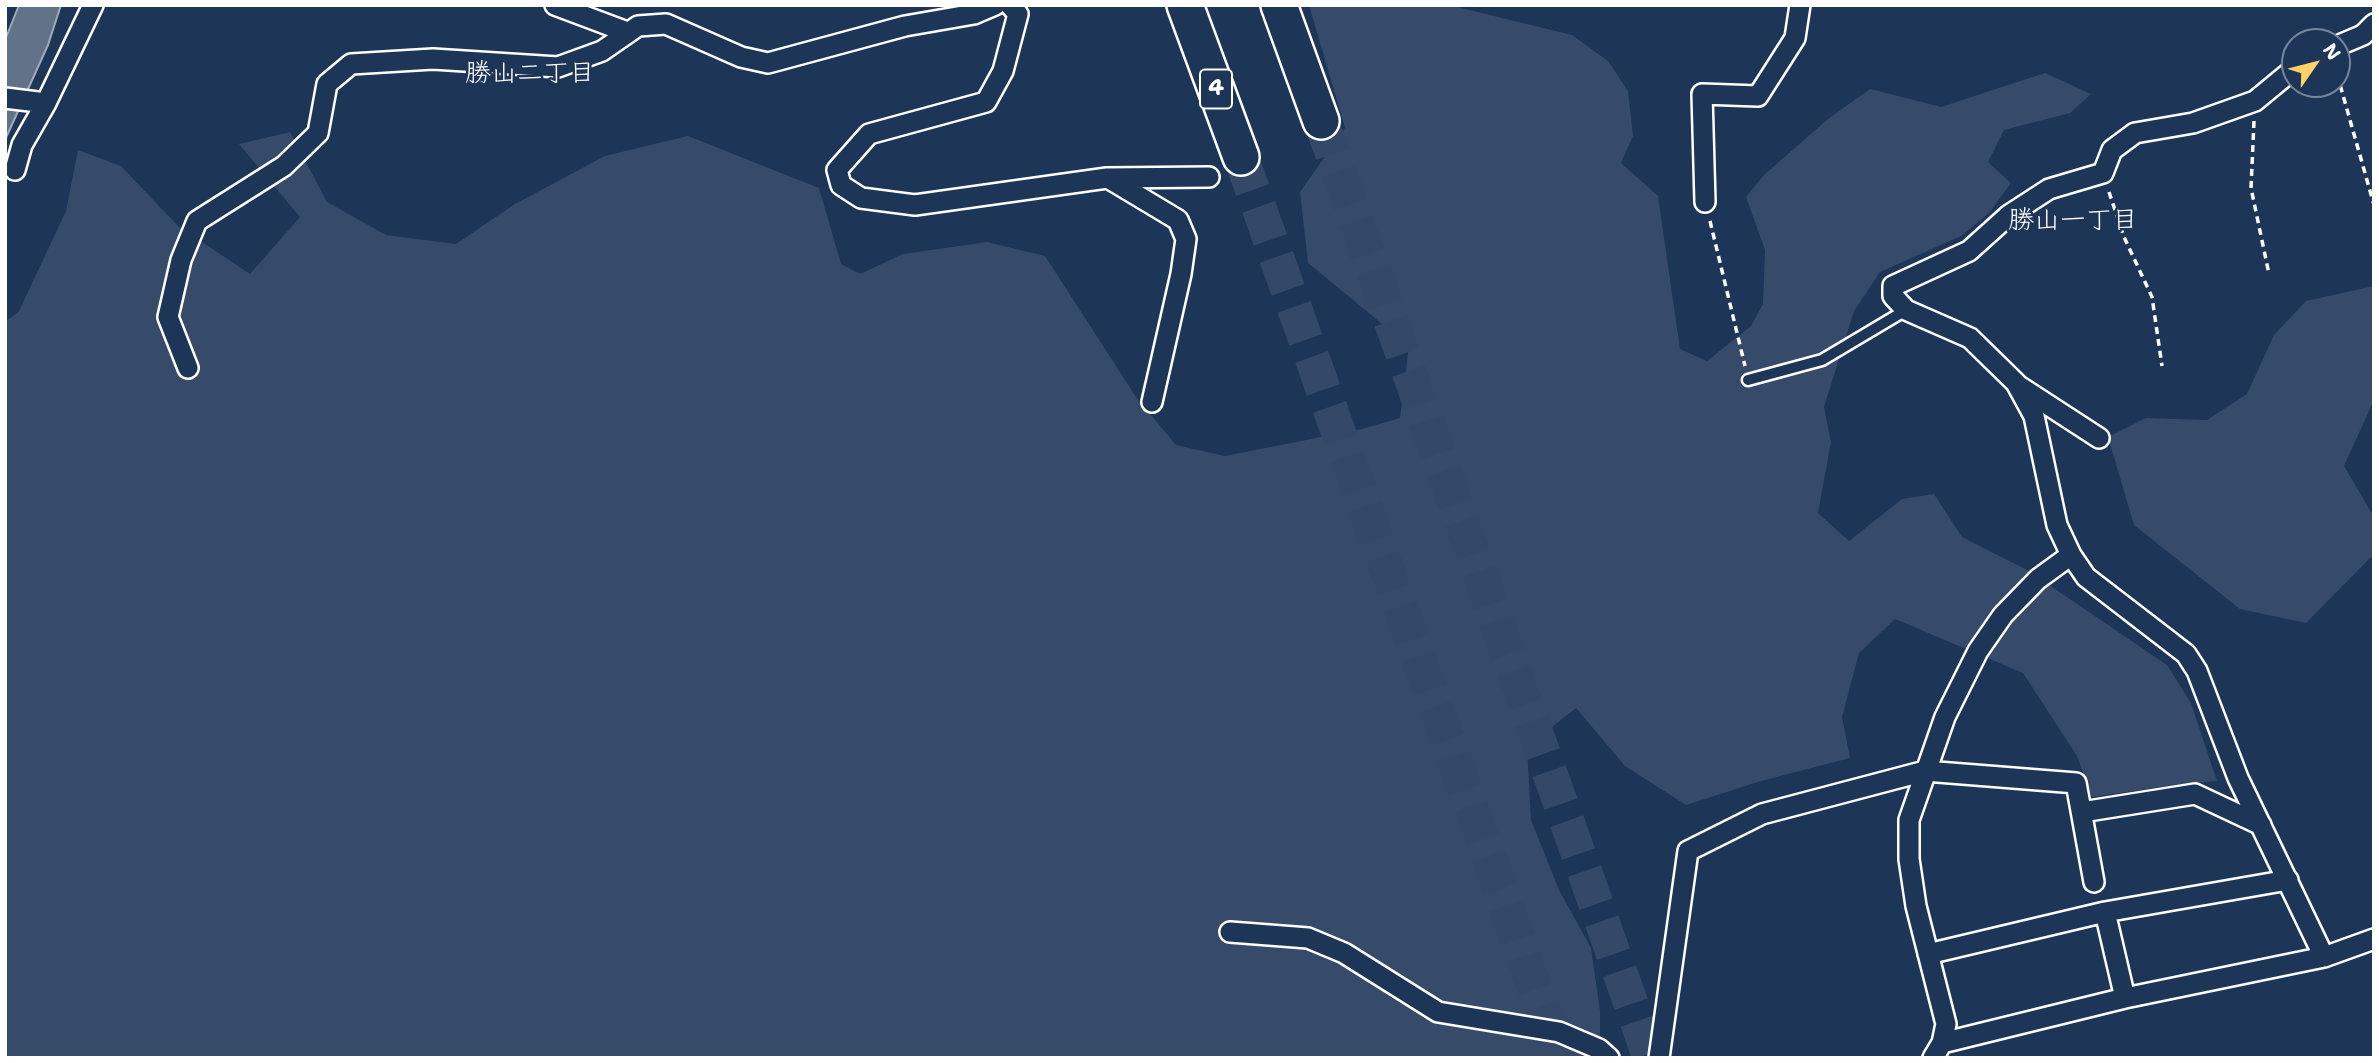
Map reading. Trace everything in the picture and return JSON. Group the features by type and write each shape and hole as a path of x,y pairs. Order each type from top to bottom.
{"highway":[{"path":"1279,5 1321,121"},
{"name":"4","path":"1188,13 1241,158"}],"street":[{"path":"15,170 22,145 46,103 93,5"},
{"path":"555,5 627,32"},
{"path":"655,25 662,5"},
{"path":"188,368 169,317 181,260 197,221 284,166 318,133 327,84 351,64 433,59 558,67 602,51 638,26 666,24 741,57 768,63 905,26 974,14 995,5"},
{"path":"1010,5 1018,14 1003,71 986,102 869,134 837,170 841,185 861,198 915,205 1107,178 1209,177"},
{"path":"1705,202 1702,94 1758,96 1795,38 1800,5"},
{"path":"2351,40 2363,35 2374,24"},
{"path":"2099,438 2016,383 1970,338 1906,310 1893,296 1893,286 1969,250 2009,215 2049,189 2103,173 2112,150 2135,133 2193,123 2255,101 2281,80"},
{"path":"5,98 46,103"},
{"path":"1107,178 1178,220 1186,239 1181,274 1152,402"},
{"path":"2016,383 2034,415 2057,525 2071,555 2086,577 2186,654 2192,663 2238,778 2324,957"},
{"path":"1938,1050 1946,1024 1916,906 1909,859 1909,820 1945,717 1978,651 2003,615 2038,579 2071,555"},
{"path":"1659,1058 1688,850 1762,814 1925,771 2076,783 2094,881"},
{"path":"2082,812 2195,794 2261,825"},
{"path":"1928,954 2105,912 2288,880"},
{"path":"2105,912 2124,998"},
{"path":"1230,932 1308,938 1344,953 1438,1012 1559,1032 1599,1049 1609,1058"},
{"path":"1938,1050 2124,998 2324,957 2374,939"}],"lane":[{"path":"1748,380 1822,360 1906,310"}],"path":[{"path":"2344,98 2374,205"},
{"path":"2255,101 2251,188 2269,274"},
{"path":"2103,173 2124,237 2152,297 2162,366"},
{"path":"1705,202 1748,380"}],"shaded area":[{"path":"19,5 61,5 48,45 5,140 5,40"},
{"path":"1309,5 1449,5 1572,35 1608,61 1628,91 1633,136 1621,163 1658,196 1680,349 1707,361 1751,326 1763,304 1765,250 1746,197 1764,175 1828,119 1870,89 1941,107 2045,73 2091,94 2070,113 2004,130 1988,162 2011,183 1990,212 1961,236 1880,272 1854,311 1824,407 1831,442 1818,513 1849,541 1902,499 1934,494 1962,537 2027,570 2167,665 2191,703 2217,781 2092,797 2077,756 2023,673 1895,619 1859,653 1842,717 1850,758 1761,781 1686,805 1625,766 1576,708 1527,747 1531,820 1559,890 1591,948 1600,1011 1600,1058 5,1058 5,322 19,311 66,211 78,150 121,166 178,226 250,274 300,217 239,144 290,132 327,202 386,235 456,244 515,204 605,156 688,136 819,188 841,264 860,274 903,254 987,242 1045,256 1136,397 1176,445 1225,456 1362,429 1400,418 1409,346 1308,263 1300,192 1345,128"},
{"path":"2374,286 2374,400 2344,466 2374,517 2374,554 2306,623 2240,609 2134,525 2108,437 2146,418 2207,420 2247,394 2274,335 2306,301"}],"tunnel":[{"path":"1321,121 1650,1058"},
{"path":"1241,157 1560,1058"}],"district":[{"name":"勝山二丁目","path":"530,74"},
{"name":"勝山一丁目","path":"2073,221"}]}
